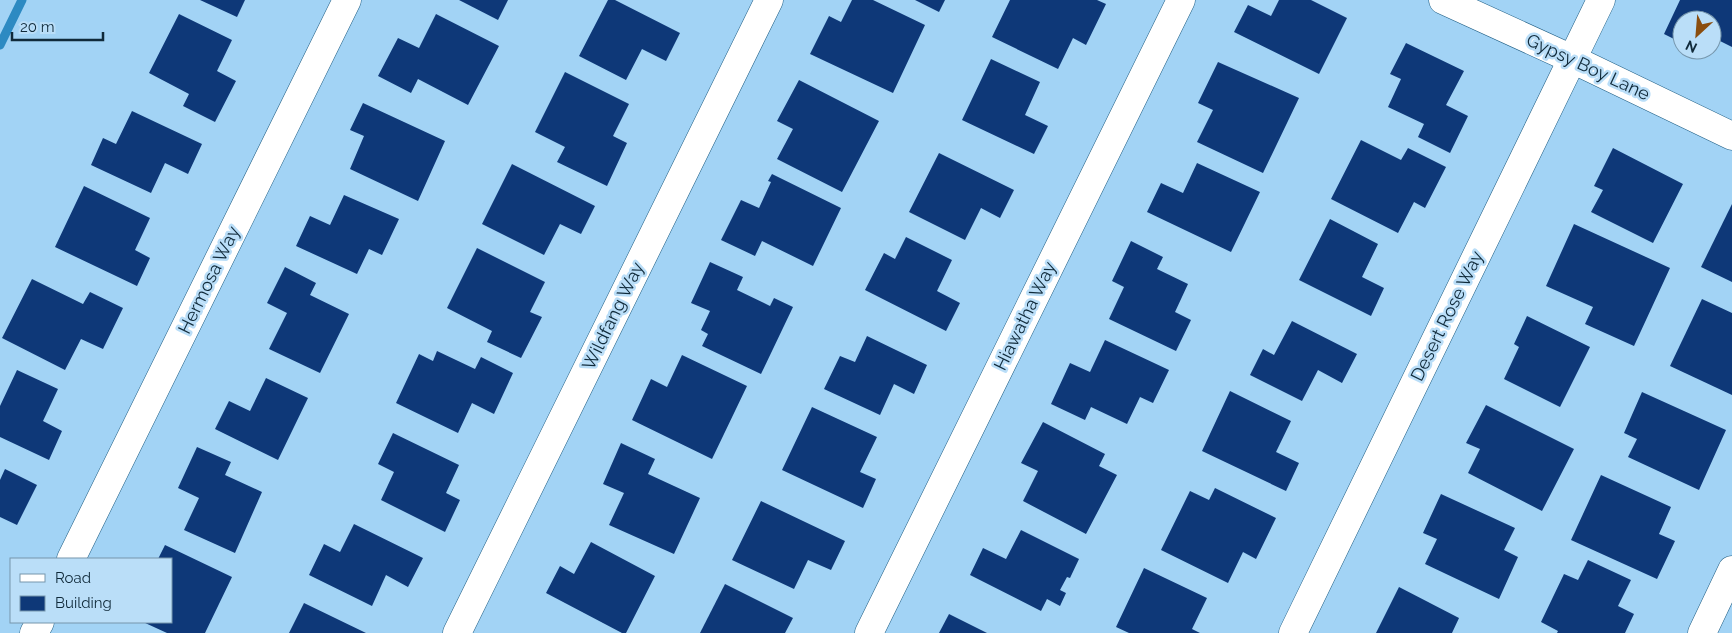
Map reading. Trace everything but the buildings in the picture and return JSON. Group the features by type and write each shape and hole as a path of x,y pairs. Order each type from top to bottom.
{"street":[{"name":"Hermosa Way","path":"71,558 347,0"},
{"name":"Wildfang Way","path":"457,633 769,0"},
{"name":"Hiawatha Way","path":"869,633 1181,0"},
{"name":"Gypsy Boy Lane","path":"1443,0 1572,59 1732,136"},
{"name":"Desert Rose Way","path":"1293,633 1601,0"},
{"path":"1702,633 1732,570"}],"waterway":[{"path":"0,45 22,0"}]}
